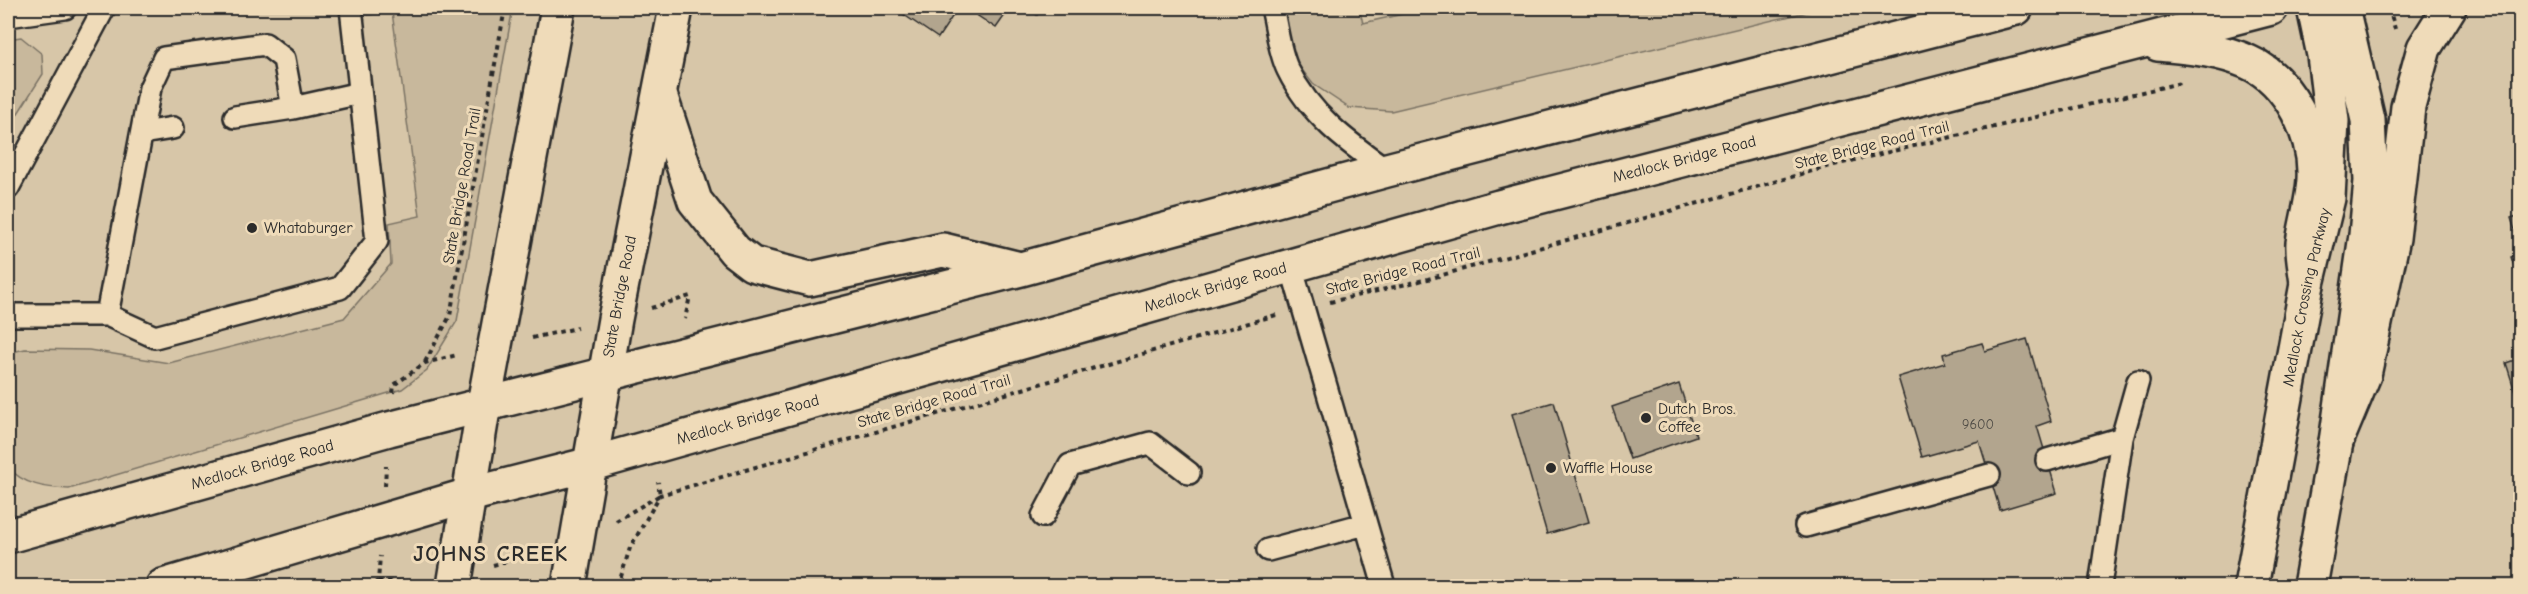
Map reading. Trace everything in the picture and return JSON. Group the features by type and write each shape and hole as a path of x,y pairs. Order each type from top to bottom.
{"main road":[{"path":"454,586 484,404 558,8"},
{"name":"State Bridge Road","path":"569,586 676,8"},
{"name":"Medlock Bridge Road","path":"8,536 484,404 1020,269 1387,170 2016,8"},
{"name":"Medlock Bridge Road","path":"169,586 469,495 591,464 1499,207 2271,8"},
{"name":"Medlock Crossing Parkway","path":"2251,586 2307,284 2328,198 2332,166 2332,121 2324,54 2314,8"},
{"path":"2310,586 2336,442 2366,236 2371,181 2368,120 2342,8"},
{"path":"2336,442 2364,375 2393,238 2410,98 2424,48 2449,8"},
{"path":"2141,42 2202,49 2249,62 2269,75 2298,113 2309,134 2314,156 2314,181 2303,246 2307,284"},
{"path":"659,92 694,201 735,251 752,264 810,279 943,250 1020,269"}],"lane":[{"path":"8,16 65,8"},
{"path":"8,188 104,8"},
{"path":"8,315 107,315 155,337 340,288 376,241 351,8"},
{"path":"1272,8 1287,69 1312,107 1322,120 1387,170"},
{"path":"107,315 150,87 164,58 265,44 284,59 293,108"},
{"path":"235,117 293,108 360,93"},
{"path":"142,133 173,128"},
{"path":"1292,267 1384,586"},
{"path":"2100,586 2122,438 2138,381"},
{"path":"2046,460 2122,438"},
{"path":"1043,516 1070,465 1150,443 1189,473"},
{"path":"1806,525 1989,475"},
{"path":"1268,550 1365,524"}],"path":[{"name":"State Bridge Road Trail","path":"389,429 394,385 425,363 450,316 505,8"},
{"path":"2389,8 2397,35"},
{"name":"State Bridge Road Trail","path":"618,586 630,548 660,495 1239,324 1428,279 1834,165 2188,81"},
{"path":"367,586 378,582 389,429"}],"shaded area":[{"path":"8,8 2520,8 2520,586 8,586"},
{"path":"365,8 511,8 512,13 457,321 427,370 402,389 69,489 52,488 28,482 14,473 8,467 8,353 25,349 89,350 169,363 344,318 391,264 389,223 420,216 392,12 368,15 362,12"},
{"path":"1282,8 1359,8 1363,23 1429,8 1824,8 1391,111 1349,108 1313,84 1296,62"},
{"path":"21,37 42,54 43,74 8,129 8,39"}],"building":[{"path":"894,8 958,8 938,38"},
{"path":"966,8 1010,8 996,28"},
{"path":"1026,8 1041,8 1037,15"},
{"path":"2520,215 2520,246 2511,218"},
{"path":"2520,254 2520,283 2511,257"},
{"path":"2027,339 2051,421 2037,426 2057,493 2000,510 1979,441 1922,457 1898,377 1945,363 1943,354 1982,343 1985,351"},
{"path":"2520,358 2520,407 2506,363"},
{"path":"1679,384 1696,436 1630,459 1612,407"},
{"name":"Waffle House","path":"1554,402 1589,522 1547,534 1512,414"}],"place":[{"name":"Whataburger","path":"252,228"},
{"name":"Dutch Bros. Coffee","path":"1646,418"},
{"name":"Waffle House","path":"1551,468"}],"district":[{"name":"JOHNS CREEK","path":"491,554"}]}
